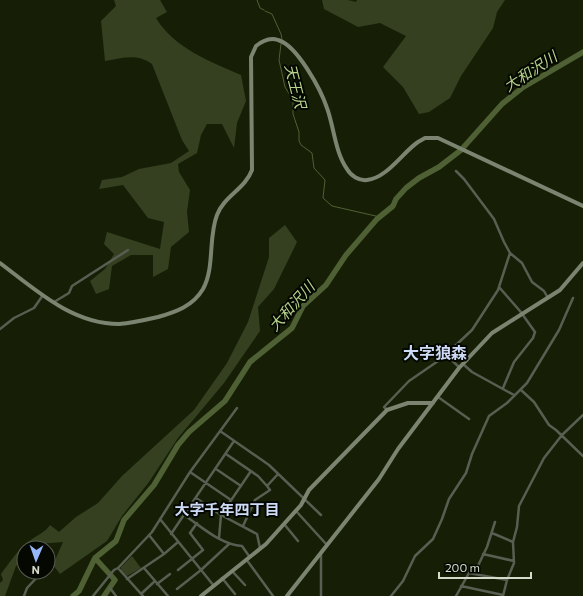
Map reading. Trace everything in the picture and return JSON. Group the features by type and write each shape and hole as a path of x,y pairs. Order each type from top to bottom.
{"street":[{"path":"0,263 68,312 87,319 120,324 174,312 188,305 198,296 207,277 217,214 228,198 244,183 252,170 251,57 256,46 266,40 278,40 288,45 306,68 327,107 344,166 355,177 369,180 378,177 414,144 425,138 438,138 583,206"},
{"path":"456,171 464,179 494,219 510,253 522,263 532,282 544,292 548,298"},
{"path":"54,302 69,293 72,286 128,250"},
{"path":"387,410 384,407 409,381 446,355 475,326 499,287 510,253"},
{"path":"287,596 379,479 437,396 461,366 489,336 563,287 583,263"},
{"path":"499,287 534,330 534,334 514,362 503,388"},
{"path":"0,328 14,318 34,308 43,295"},
{"path":"391,596 403,581 415,556 433,539 449,499 466,473 472,454 489,416 507,403 521,390 553,341 573,298"},
{"path":"446,355 461,366 514,395"},
{"path":"521,390 534,402 549,425 562,435 583,456"},
{"path":"437,396 469,419"},
{"path":"204,595 222,578 260,548 284,524 305,500 309,490 387,410 408,403 433,403"},
{"path":"93,596 114,570 118,568 149,535 190,472 237,408"},
{"path":"461,586 503,595 506,580 514,560 513,542 517,527 519,506 543,460 562,435 583,415"},
{"path":"220,431 269,465 321,514"},
{"path":"171,534 234,441"},
{"path":"226,454 251,471 270,490 256,500 243,526"},
{"path":"216,469 241,486"},
{"path":"219,539 221,515 251,471"},
{"path":"190,472 231,500"},
{"path":"267,486 278,474"},
{"path":"196,498 221,515 256,534 260,548"},
{"path":"296,511 327,545"},
{"path":"184,515 228,544 242,546 247,558 273,596"},
{"path":"160,519 214,586"},
{"path":"474,574 492,533 495,522"},
{"path":"178,570 203,550 190,533 197,523"},
{"path":"284,524 298,541"},
{"path":"492,533 513,542"},
{"path":"149,535 164,554"},
{"path":"127,579 164,554 178,542"},
{"path":"177,589 201,570 228,544"},
{"path":"321,552 321,596"},
{"path":"483,554 514,560"},
{"path":"118,568 142,595 170,574"},
{"path":"144,568 168,596"},
{"path":"232,570 245,586"},
{"path":"456,596 469,574 506,580"},
{"path":"222,578 236,594"},
{"path":"24,596 28,588 35,580"},
{"path":"110,588 116,596"}],"green space":[{"path":"114,0 160,0 167,12 156,18 164,29 183,46 194,53 241,75 246,101 237,123 234,148 222,124 207,124 201,135 197,153 178,164 179,172 190,190 187,212 189,232 171,247 168,269 153,277 153,255 131,255 112,266 109,289 96,294 90,281 105,269 114,254 104,244 107,232 160,249 164,222 148,218 123,185 99,189 102,180 122,177 139,169 171,163 189,151 182,140 152,64 141,58 135,57 105,61 101,21 116,6"},
{"path":"322,0 348,0 356,2 357,0 505,0 497,12 493,28 461,76 450,98 429,112 419,114 403,87 383,67 406,36 380,23 358,27 324,9"},
{"path":"285,225 297,242 274,289 258,307 260,331 224,383 178,438 149,482 122,516 107,541 60,574 56,569 56,558 63,542 56,543 56,540 31,540 50,525 59,532 76,517 98,503 122,476 194,410 227,363 248,322 269,257 269,238"},
{"path":"16,554 16,566 5,596 0,596 0,583 3,580 1,574"},
{"path":"132,556 141,568 127,576 121,570 121,567"}],"waterway":[{"name":"天王沢","path":"257,0 260,8 264,10"},
{"name":"天王沢","path":"265,11 272,14 282,39"},
{"name":"天王沢","path":"281,44 279,60 285,87 293,100 293,114 299,132 299,141 301,145 312,153 314,168 325,180 323,198 332,206 380,217"},
{"name":"大和沢川","path":"73,596 79,591 95,558 116,541 124,520 154,485 178,445 189,432 225,401 250,362 292,328 303,306 326,285 346,255 377,219 393,206 396,199 406,188 419,178 439,167 461,150 502,104 522,88 583,52"},
{"path":"95,558 115,580 104,596"}],"district":[{"name":"大字狼森","path":"435,352"},
{"name":"大字千年四丁目","path":"227,509"}]}
